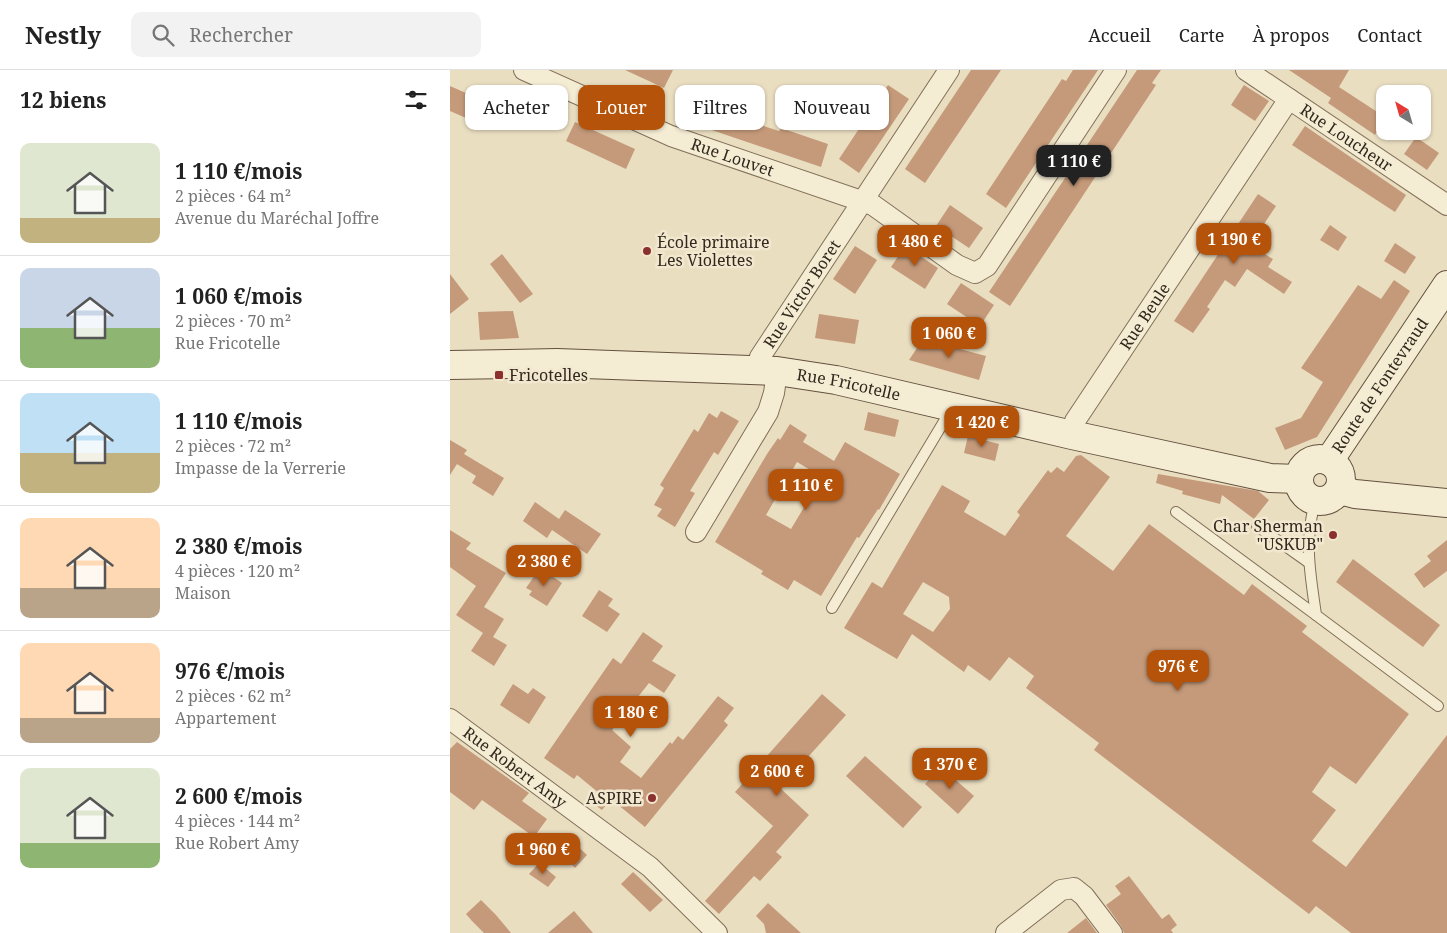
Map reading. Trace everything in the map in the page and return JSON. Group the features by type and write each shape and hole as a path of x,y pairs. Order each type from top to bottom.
{"street":[{"name":"Rue Louvet","path":"524,70 671,136 862,200 873,205 907,228 957,265 975,273 987,266 1116,70"},
{"name":"Rue Victor Boret","path":"696,532 768,412 774,393 767,370 760,357 949,70"},
{"name":"Rue Loucheur","path":"1246,70 1447,205"},
{"name":"Rue Beule","path":"1072,435 1075,421 1083,408 1289,99"},
{"name":"Route de Fontevraud","path":"1329,461 1447,285"},
{"name":"Rue Fricotelle","path":"450,365 557,363 637,368 767,370 836,380 1072,435 1270,478 1298,479"},
{"path":"1315,459 1329,461 1334,464 1340,475 1340,490 1327,500 1315,501 1303,493 1298,479 1304,466 1309,462 1315,459"},
{"path":"1340,490 1354,494 1447,503"},
{"name":"Rue Robert Amy","path":"450,719 650,867 717,933"},
{"path":"1006,933 1061,890 1074,888 1084,896 1112,933"}],"lane":[{"path":"832,608 953,407"},
{"path":"1315,501 1308,530 1308,562 1316,615"},
{"path":"1176,512 1438,706"},
{"path":"1257,526 1308,562"}],"building":[{"path":"625,70 673,70 665,86 658,85"},
{"path":"971,70 1001,70 925,183 905,169"},
{"path":"1073,70 1098,70 1006,208 986,194 1062,79 1066,81"},
{"path":"1137,70 1161,70 1152,83 1156,85 1010,306 989,292"},
{"path":"1289,70 1349,70 1339,87 1376,111 1375,135 1328,103 1331,98"},
{"path":"1244,85 1269,101 1255,121 1231,105"},
{"path":"450,86 465,93 465,118 450,111"},
{"path":"889,86 909,99 889,129"},
{"path":"575,122 578,123 578,130 593,130 635,149 626,169 566,141"},
{"path":"765,126 779,131 787,130 828,144 821,167 712,130 765,130"},
{"path":"1305,126 1406,195 1395,212 1292,145"},
{"path":"858,130 888,130 859,173 839,159"},
{"path":"1414,140 1420,140 1439,153 1427,170 1404,154"},
{"path":"1258,194 1276,206 1250,245 1273,259 1268,267 1292,282 1284,294 1247,269 1235,287 1225,280 1207,307 1210,309 1193,333 1174,321"},
{"path":"950,205 983,228 969,248 936,226"},
{"path":"1330,225 1347,237 1338,251 1320,240"},
{"path":"1395,243 1416,257 1405,274 1384,261"},
{"path":"855,246 877,260 855,294 833,279"},
{"path":"905,246 938,268 925,289 891,267"},
{"path":"502,254 533,294 520,303 490,264"},
{"path":"450,274 469,299 450,314"},
{"path":"1394,280 1410,291 1317,437 1285,450 1275,428 1301,418 1323,382 1301,368 1358,285 1381,299"},
{"path":"961,283 994,305 980,326 947,304"},
{"path":"513,311 519,338 480,340 478,312"},
{"path":"819,314 859,320 855,344 815,338"},
{"path":"923,339 986,356 979,380 909,360"},
{"path":"721,411 739,421 718,455 714,452 690,491 695,493 675,527 657,516 662,509 654,505 664,488 660,485 694,429 698,432 709,413 717,418"},
{"path":"868,412 899,420 895,437 864,430"},
{"path":"790,424 807,435 803,442 834,461 845,442 900,474 879,510 859,538 857,537 821,596 794,580 788,590 761,574 763,571 715,542 767,454 778,438 780,440","holes":["797,462 822,477 791,529 766,515"]},
{"path":"968,436 999,444 995,461 964,453"},
{"path":"450,440 467,450 464,454 504,478 493,496 472,483 476,476 457,464 450,475"},
{"path":"1081,455 1110,477 1066,536 1113,571 1149,524 1244,595 1252,584 1307,626 1302,632 1409,714 1356,784 1330,766 1312,792 1336,810 1312,841 1346,867 1447,735 1447,933 1351,933 1316,906 1309,914 1094,750 1099,743 1026,688 1034,676 1009,657 990,681 968,665 964,672 912,634 897,659 844,628 872,582 882,588 942,485 970,501 964,512 1005,536 1020,515 1017,512 1048,470 1051,473 1057,467 1064,472 1076,456","holes":["923,582 949,597 950,609 933,632 903,614"]},
{"path":"1158,474 1258,491 1269,500 1254,519 1222,495 1220,504 1182,494 1183,491 1156,483"},
{"path":"535,502 559,519 565,510 601,534 587,554 552,530 547,538 523,521"},
{"path":"450,530 471,543 466,549 506,573 484,607 504,619 493,637 507,645 494,666 471,651 483,633 456,615 476,586 450,567"},
{"path":"1447,540 1447,571 1424,588 1414,574 1431,561 1427,556"},
{"path":"1353,559 1440,625 1423,647 1336,582"},
{"path":"540,568 562,583 547,606 529,595 532,591 526,588"},
{"path":"599,590 613,599 608,606 620,614 607,632 582,616"},
{"path":"643,632 663,646 652,661 676,675 664,693 649,683 612,730 631,747 620,762 641,778 670,742 672,744 678,736 683,740 718,696 734,708 724,721 728,725 645,827 611,799 602,810 591,802 599,793 577,775 574,779 544,758 613,658 621,664"},
{"path":"513,684 528,694 533,688 546,697 529,724 500,705"},
{"path":"822,694 846,715 780,788 809,815 776,852 782,857 760,881 754,876 719,914 705,901 773,826 735,792"},
{"path":"457,742 529,793 522,801 547,819 534,837 482,800 474,810 450,792 450,749"},
{"path":"865,756 922,807 903,828 846,776"},
{"path":"941,767 974,796 958,814 925,784"},
{"path":"573,842 587,855 575,868 561,854"},
{"path":"539,863 556,877 548,887 529,874"},
{"path":"633,872 663,900 650,912 621,884"},
{"path":"1129,876 1162,919 1169,914 1177,925 1171,930 1173,933 1124,933 1106,905 1121,894 1115,886"},
{"path":"481,900 511,933 484,933 472,921 466,914"},
{"path":"768,903 801,933 766,933 764,924 756,916"},
{"path":"574,911 593,933 548,933"},
{"path":"1086,918 1097,933 1067,933"}],"place":[{"name":"École primaire Les Violettes","path":"647,251"},
{"name":"Fricotelles","path":"499,375"},
{"name":"Char Sherman \"USKUB\"","path":"1333,535"},
{"name":"ASPIRE","path":"652,798"}]}
